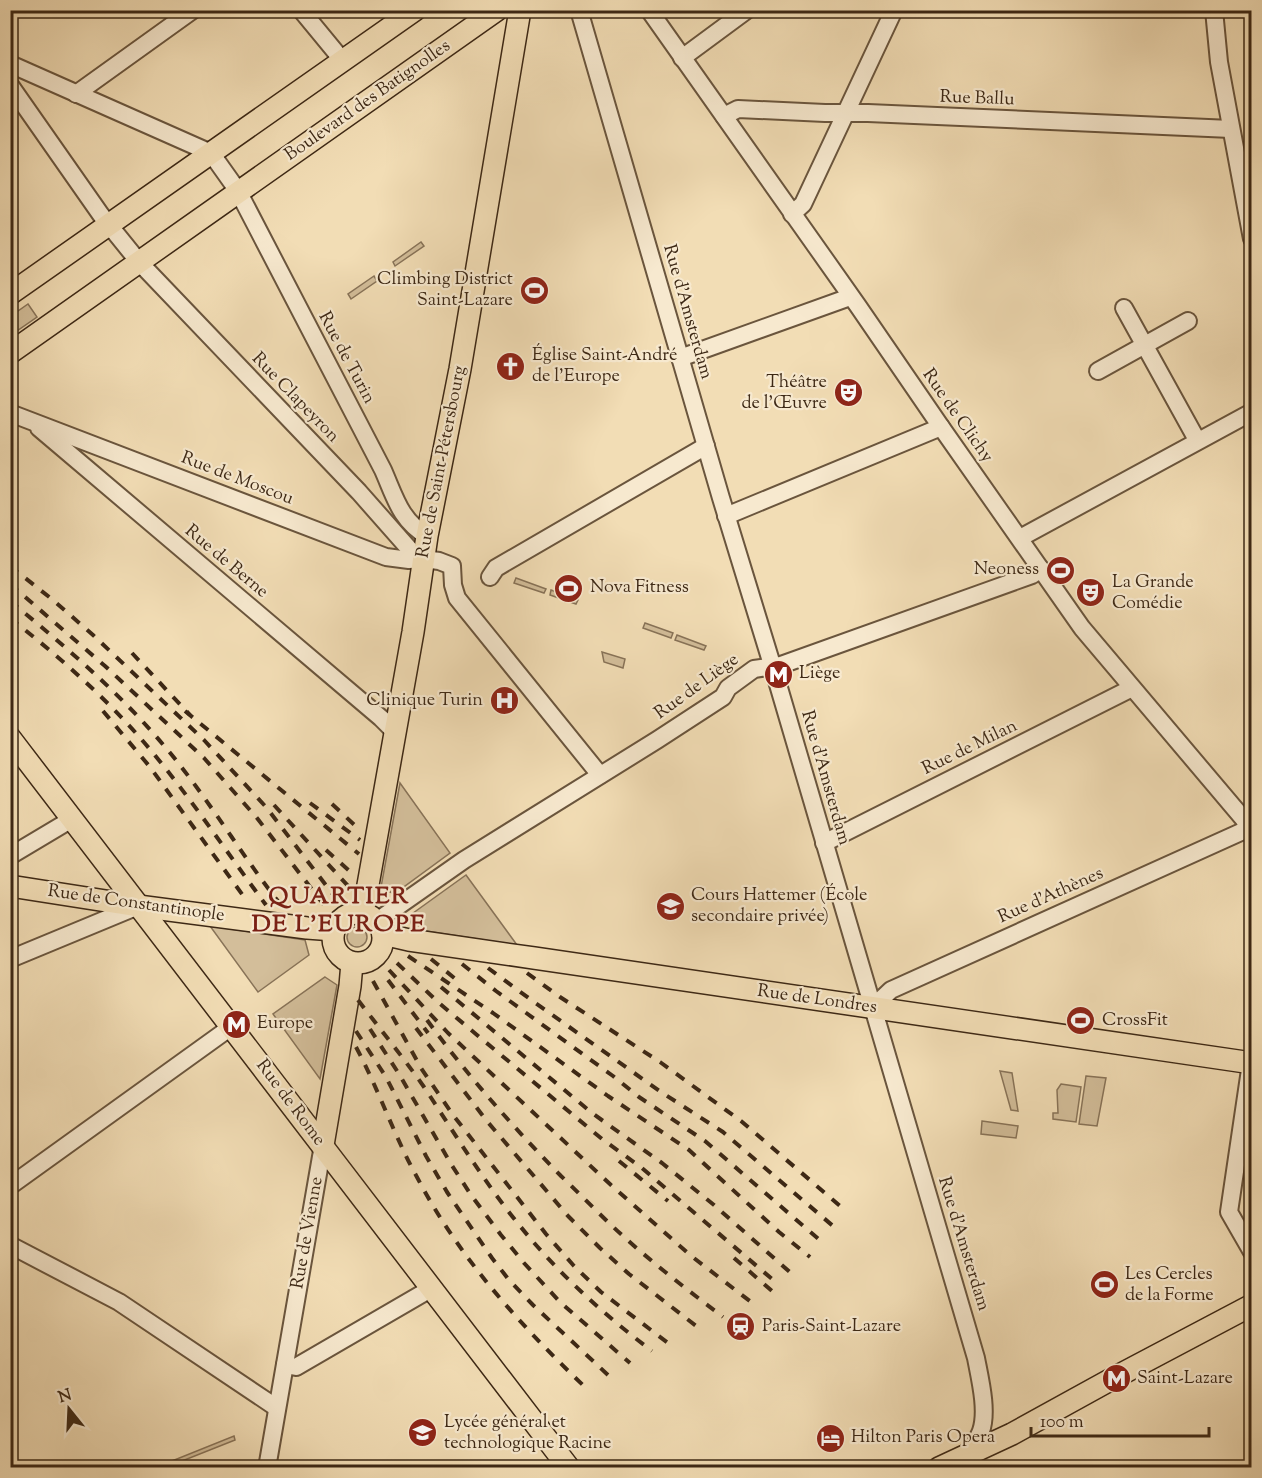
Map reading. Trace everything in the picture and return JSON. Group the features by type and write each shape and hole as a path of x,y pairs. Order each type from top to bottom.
{"main road":[{"name":"Boulevard des Batignolles","path":"10,353 497,10"},
{"name":"Rue de Saint-Pétersbourg","path":"374,922 395,732 427,536 460,369 520,10"},
{"path":"10,294 342,61 400,14"},
{"name":"Rue de Rome","path":"12,743 569,1467"},
{"name":"Rue de Constantinople","path":"10,886 138,906 334,930"},
{"path":"350,913 374,922 383,942 375,956 361,963 352,963 342,958 336,951 333,941 336,924 350,913"},
{"name":"Rue de Londres","path":"374,922 421,941 1251,1063"},
{"name":"Rue de Vienne","path":"322,1145 349,995 352,963"},
{"path":"939,1467 972,1460 1012,1434 1251,1305"}],"street":[{"path":"76,94 193,10"},
{"path":"301,10 342,61"},
{"name":"Rue d'Amsterdam","path":"579,10 726,516 976,1358 981,1384 983,1423 972,1460"},
{"name":"Rue de Clichy","path":"649,10 1082,628 1250,828"},
{"path":"682,58 747,10"},
{"path":"792,214 804,204 894,10"},
{"path":"1214,10 1217,49 1231,129 1247,189 1251,239"},
{"path":"10,64 211,153 238,191"},
{"path":"10,84 95,206 139,262"},
{"name":"Rue Ballu","path":"724,116 738,110 868,113 1231,129"},
{"name":"Rue de Turin","path":"238,191 383,470 403,516 412,526 427,536"},
{"name":"Rue Clapeyron","path":"139,262 358,492 411,551 424,559"},
{"path":"680,358 850,297"},
{"path":"1124,308 1197,440"},
{"path":"1098,371 1188,321"},
{"path":"1020,538 1251,412"},
{"name":"Rue de Moscou","path":"10,413 386,557 439,561 452,566 453,585 457,598 600,775"},
{"name":"Rue de Berne","path":"32,421 395,732"},
{"path":"726,516 941,427"},
{"path":"490,577 496,568 706,446"},
{"name":"Rue de Liège","path":"374,922 464,860 723,697 728,688 754,669 781,665 1022,579 1041,570"},
{"name":"Rue de Milan","path":"824,843 1132,688"},
{"path":"10,855 72,819"},
{"name":"Rue d'Athènes","path":"873,1007 891,990 1250,828"},
{"path":"10,958 138,906"},
{"path":"10,1186 231,1026"},
{"path":"1251,1063 1229,1212 1251,1252"},
{"name":"Rue de Vienne","path":"267,1467 322,1145"},
{"path":"10,1245 119,1302 277,1408"},
{"path":"285,1365 296,1367 432,1288"}],"shaded area":[{"path":"421,242 424,246 395,266 393,262"},
{"path":"374,276 377,281 351,299 348,294"},
{"path":"28,304 37,317 11,335 11,316"},
{"path":"516,578 546,589 544,593 514,583"},
{"path":"551,590 578,600 576,604 550,595"},
{"path":"645,623 673,633 671,638 643,628"},
{"path":"677,635 706,646 704,650 675,640"},
{"path":"602,652 625,659 623,668 604,662"},
{"path":"400,783 450,853 394,894 381,887"},
{"path":"466,875 517,945 413,929 409,916"},
{"path":"210,926 305,940 309,955 258,992"},
{"path":"357,927 364,930 367,937 364,944 357,947 350,944 347,937 350,930"},
{"path":"325,977 337,985 320,1079 273,1014"},
{"path":"1000,1071 1012,1073 1018,1111 1011,1110"},
{"path":"1086,1076 1106,1078 1097,1126 1079,1124"},
{"path":"1061,1084 1081,1087 1076,1122 1053,1119 1053,1113 1058,1113 1057,1090"},
{"path":"982,1121 1018,1126 1016,1138 981,1134"},
{"path":"234,1436 235,1440 167,1467 157,1467"}],"railway":[{"path":"10,566 93,635 204,740 266,807 335,897"},
{"path":"10,584 105,666 204,758 257,818 324,905"},
{"path":"10,601 92,671 166,748 285,910"},
{"path":"10,618 79,676 142,740 266,905"},
{"path":"132,653 190,715"},
{"path":"103,711 150,767 247,901"},
{"path":"185,711 359,854"},
{"path":"310,803 360,840"},
{"path":"332,804 361,831"},
{"path":"274,805 349,887"},
{"path":"326,850 355,876"},
{"path":"408,956 689,1150 779,1232 810,1257"},
{"path":"431,959 458,981"},
{"path":"397,963 439,1003 602,1139 642,1168 779,1285"},
{"path":"462,964 639,1097 705,1141 822,1242"},
{"path":"488,968 661,1092 723,1132 833,1226"},
{"path":"389,970 448,1033 611,1185 690,1255 751,1302"},
{"path":"527,973 660,1062 741,1121 846,1211"},
{"path":"388,980 428,1033"},
{"path":"373,981 421,1068 453,1115 546,1234 601,1292 672,1346"},
{"path":"441,987 592,1113 662,1163 714,1205 792,1274"},
{"path":"358,1000 424,1087 482,1175 520,1226 582,1292 652,1351"},
{"path":"427,1020 491,1100 561,1176 635,1247 723,1317"},
{"path":"416,1028 486,1120 568,1216 629,1274 700,1329"},
{"path":"370,1029 451,1164 501,1235 560,1302 630,1363"},
{"path":"356,1031 386,1077 447,1192 492,1258 533,1305 608,1375"},
{"path":"356,1047 409,1163 453,1237 515,1316 586,1388"},
{"path":"619,1161 668,1201"},
{"path":"734,1258 772,1291"}],"place":[{"name":"Climbing District Saint-Lazare","path":"534,290"},
{"name":"Église Saint-André de l'Europe","path":"511,366"},
{"name":"Théâtre de l'Œuvre","path":"848,393"},
{"name":"Neoness","path":"1060,570"},
{"name":"Nova Fitness","path":"569,588"},
{"name":"La Grande Comédie","path":"1091,593"},
{"name":"Liège","path":"778,674"},
{"name":"Clinique Turin","path":"504,701"},
{"name":"Cours Hattemer (École secondaire privée)","path":"670,906"},
{"name":"CrossFit","path":"1081,1021"},
{"name":"Europe","path":"236,1024"},
{"name":"Les Cercles de la Forme","path":"1104,1285"},
{"name":"Paris-Saint-Lazare","path":"741,1327"},
{"name":"Saint-Lazare","path":"1116,1379"},
{"name":"Lycée général et technologique Racine","path":"423,1433"},
{"name":"Hilton Paris Opera","path":"830,1438"}],"district":[{"name":"QUARTIER DE L'EUROPE","path":"339,911"}]}
